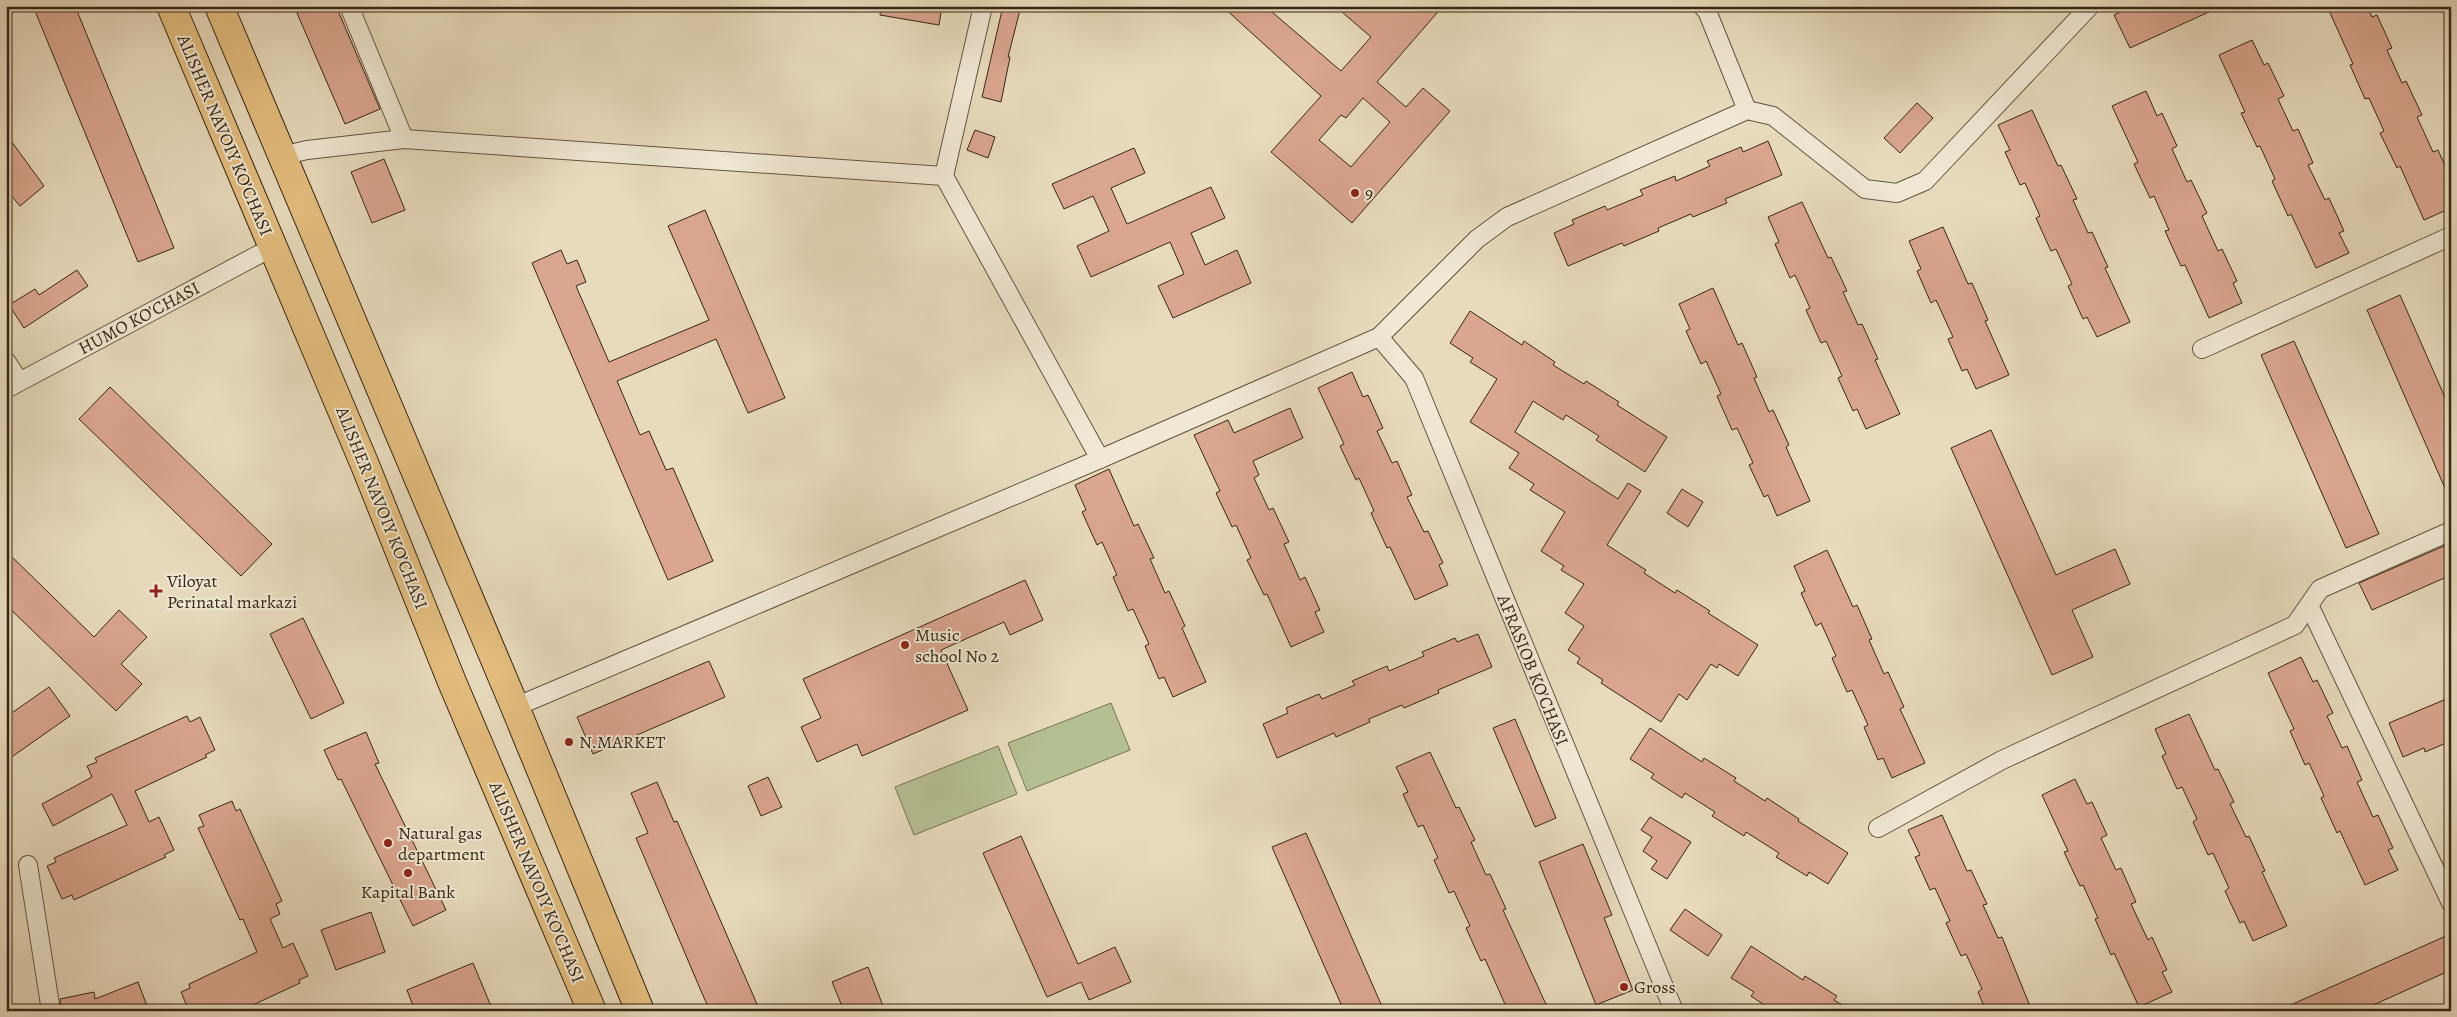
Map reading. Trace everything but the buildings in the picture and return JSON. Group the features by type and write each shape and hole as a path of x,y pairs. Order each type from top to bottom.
{"main road":[{"name":"ALISHER NAVOIY KO’CHASI","path":"171,6 365,465 452,682 592,1011"},
{"path":"219,6 515,707 640,1011"}],"street":[{"path":"349,6 404,139"},
{"path":"982,6 944,176 1100,460"},
{"path":"1702,6 1707,11 1747,110"},
{"path":"515,707 1100,460 1380,337 1477,239 1507,217 1747,110 1773,116 1865,189 1898,193 1925,181 2090,6"},
{"path":"281,156 307,150 404,139 944,176"},
{"path":"2202,350 2451,236"},
{"name":"HUMO KO'CHASI","path":"12,385 273,247"},
{"name":"AFRASIOB KO'CHASI","path":"1380,337 1414,378 1674,1011"},
{"path":"6,361 12,385"},
{"path":"1878,828 2002,760 2295,625 2320,589 2451,531"},
{"path":"2309,605 2451,903"},
{"path":"28,865 52,1011"}],"green space":[{"path":"1111,703 1130,750 1027,791 1008,743"},
{"path":"998,746 1017,794 914,835 895,787"}],"place":[{"name":"9","path":"1355,193"},
{"name":"Viloyat Perinatal markazi","path":"156,591"},
{"name":"Music school No 2","path":"905,645"},
{"name":"N.MARKET","path":"569,742"},
{"name":"Natural gas department","path":"388,843"},
{"name":"Kapital Bank","path":"408,873"},
{"name":"Gross","path":"1624,987"}]}
